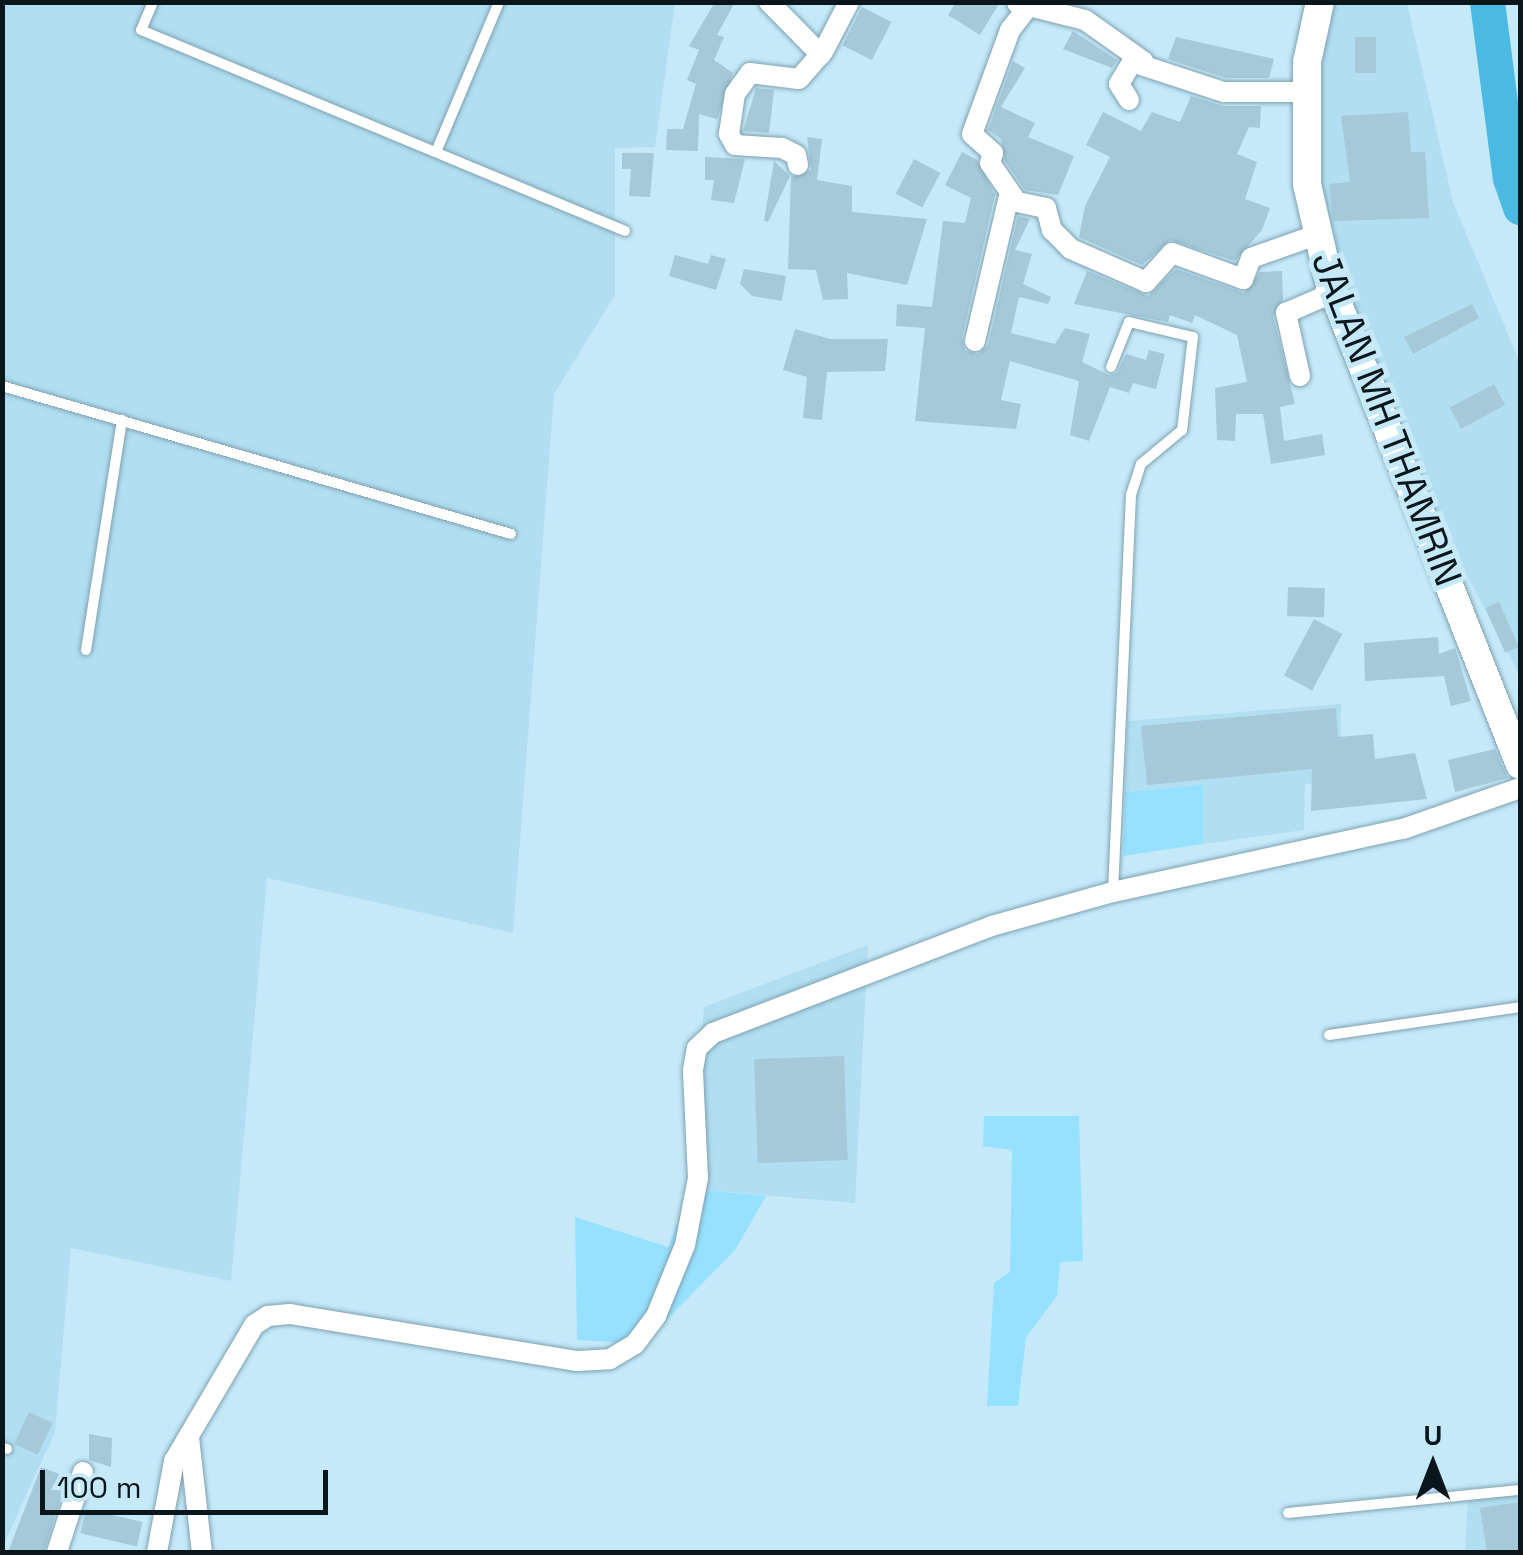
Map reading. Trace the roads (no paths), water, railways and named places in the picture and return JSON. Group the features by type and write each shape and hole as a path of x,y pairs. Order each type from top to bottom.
{"street":[{"path":"769,2 820,55"},
{"path":"798,165 791,151 735,145 730,134 734,94 750,73 798,79 820,55 850,2"},
{"name":"JALAN MH THAMRIN","path":"1320,2 1303,92 1312,238 1326,289 1520,765"},
{"path":"1303,92 1224,92 1144,62 1085,20 1021,5 972,134 994,153 990,163 1014,198 1046,208 1052,230 1071,248 1146,282 1172,253 1242,279 1252,258 1312,238"},
{"path":"1129,100 1119,84 1132,62 1144,62"},
{"path":"975,341 1001,221 1014,198"},
{"path":"1300,376 1286,313 1326,289"},
{"path":"158,1552 174,1461 254,1325 268,1316 290,1314 577,1362 610,1359 635,1344 656,1316 685,1245 698,1178 697,1048 713,1034 852,985 914,951 1114,892 1404,829 1520,788"},
{"path":"189,1437 202,1552"},
{"path":"57,1552 83,1472"}],"lane":[{"path":"152,2 141,30 625,231"},
{"path":"436,152 499,2"},
{"path":"1111,368 1129,322 1193,337 1182,430 1141,464 1131,495 1122,583 1126,645 1114,892"},
{"path":"2,386 511,534"},
{"path":"86,650 122,420"},
{"path":"1329,1035 1520,1007"},
{"path":"1288,1513 1520,1490"}],"waterway":[{"path":"1487,2 1510,178 1520,207"}]}
